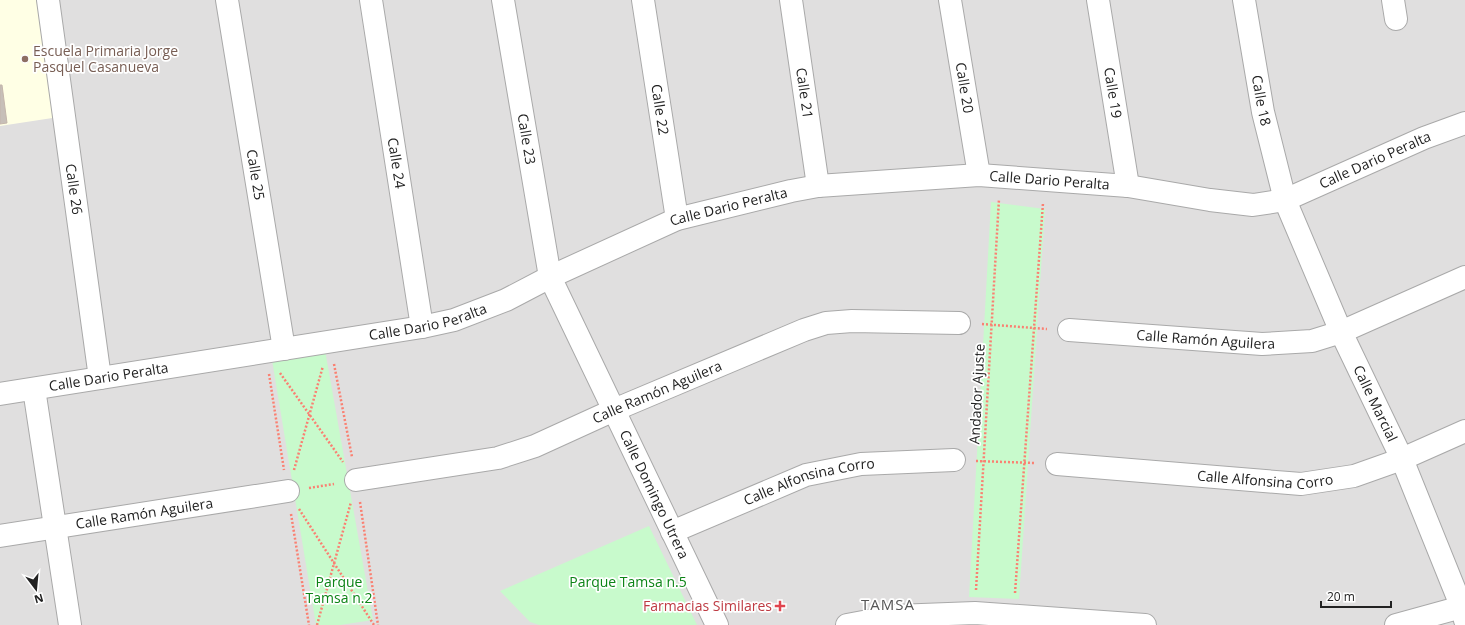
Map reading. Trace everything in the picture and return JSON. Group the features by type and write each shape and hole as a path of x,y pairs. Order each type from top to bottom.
{"street":[{"name":"Calle 26","path":"48,0 100,378"},
{"name":"Calle 25","path":"227,0 275,350"},
{"name":"Calle 24","path":"371,0 422,327"},
{"name":"Calle 23","path":"503,0 550,277"},
{"name":"Calle 22","path":"642,0 677,219"},
{"name":"Calle 21","path":"791,0 818,186"},
{"name":"Calle 20","path":"950,0 990,176"},
{"name":"Calle 19","path":"1098,0 1128,186"},
{"name":"Calle 18","path":"1244,0 1263,112 1285,200"},
{"name":"Calle Dario Peralta","path":"0,394 330,342 422,327 454,320 506,300 550,277 677,219 791,190 818,186 990,176 1128,186 1210,200 1253,205 1285,200 1424,138 1465,123"},
{"name":"Calle Marcial","path":"1285,200 1341,332 1402,459 1464,611"},
{"name":"Calle Domingo Utrera","path":"550,277 717,625"},
{"name":"Calle Ramón Aguilera","path":"1069,330 1262,344 1312,341 1341,332 1465,277"},
{"name":"Calle Ramón Aguilera","path":"356,480 498,458 535,446 614,410 804,330 826,323 852,320 960,323"},
{"path":"34,389 70,625"},
{"name":"Calle Alfonsina Corro","path":"1057,464 1301,484 1354,476 1402,459 1465,431"},
{"name":"Calle Alfonsina Corro","path":"672,532 806,475 861,464 954,460"},
{"name":"Calle Ramón Aguilera","path":"0,536 288,491"},
{"path":"1396,625 1464,611"},
{"path":"847,625 895,616 974,613 1144,625"}],"path":[{"name":"Andador Ajuste","path":"974,613 992,325 990,176"},
{"path":"1014,616 1044,180"},
{"path":"960,323 1069,330"},
{"path":"330,342 288,491 374,625"},
{"path":"275,350 310,416 356,480"},
{"path":"954,460 1057,464"},
{"path":"288,491 356,480"},
{"path":"317,625 356,480"}],"shaded area":[{"path":"0,0 1465,0 1465,625 0,625"},
{"name":"Escuela Primaria Jorge Pasquel Casanueva","path":"0,0 42,0 59,117 0,126"}],"green space":[{"path":"991,202 1045,209 1019,599 969,597"},
{"name":"Parque Tamsa n.2","path":"325,350 373,620 340,625 316,625 272,360"},
{"name":"Parque Tamsa n.5","path":"649,526 697,625 539,625 530,622 500,591"}],"building":[{"path":"0,85 2,85 7,123 0,124"}],"place":[{"name":"Escuela Primaria Jorge Pasquel Casanueva","path":"25,59"},
{"name":"Farmacias Similares","path":"780,606"}],"district":[{"name":"TAMSA","path":"888,605"}]}
